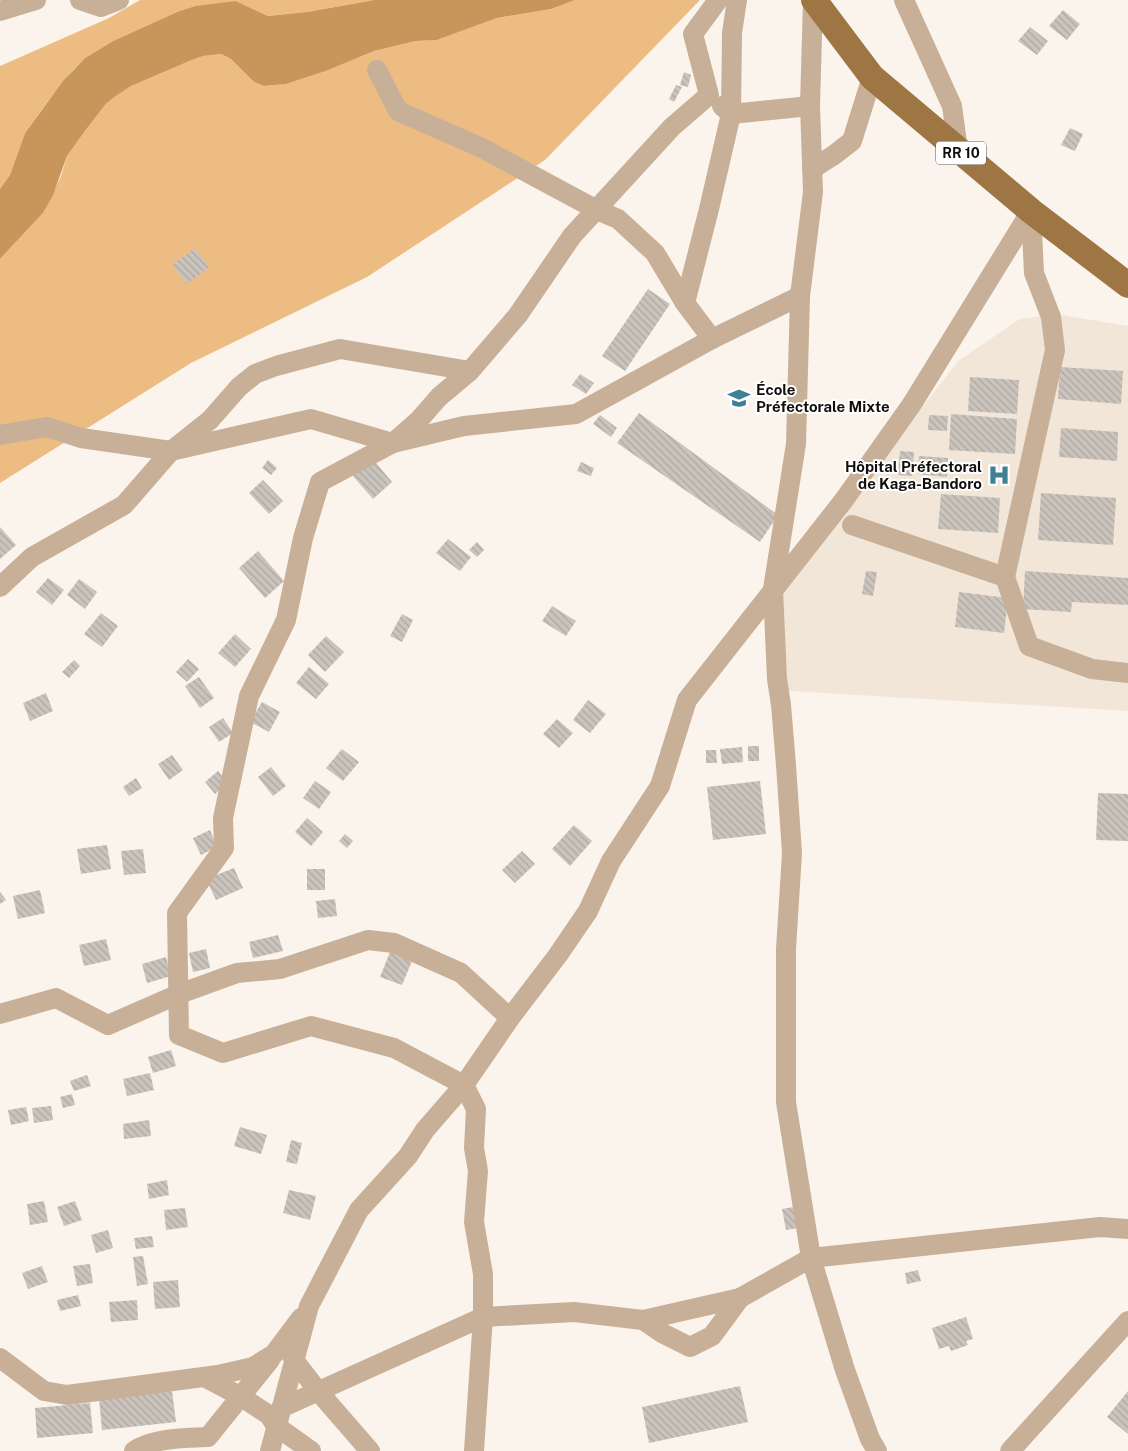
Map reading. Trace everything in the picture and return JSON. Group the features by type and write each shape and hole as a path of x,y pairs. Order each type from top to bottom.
{"main road":[{"name":"RR 10","path":"814,0 872,77 1031,211 1128,285"}],"street":[{"path":"0,11 36,0"},
{"path":"80,0 101,7 118,0"},
{"path":"718,0 693,34 709,95 731,114 810,106"},
{"path":"686,302 731,114 732,33 737,0"},
{"path":"814,0 810,106 813,192 800,296 796,444 773,589 777,680 782,715 792,853 786,949 786,1102 811,1258 845,1370 870,1438 877,1451"},
{"path":"904,0 952,106 958,150"},
{"path":"377,70 398,111 482,148 597,210 618,219 655,253 712,339"},
{"path":"812,168 834,155 852,141 872,77"},
{"path":"474,1451 483,1317 483,1274 474,1222 478,1171 474,1148 476,1109 464,1085 394,1048 311,1026 223,1053 179,1035 177,913 224,848 223,818 249,696 286,620 303,538 320,482 393,443 470,371 518,315 572,236 672,127 709,95"},
{"path":"1031,211 1034,273 1051,317 1055,350 1005,577 1029,646 1092,669 1128,673"},
{"path":"134,1451 140,1446 177,1439 208,1437 280,1347 309,1306 359,1210 408,1156 425,1130 464,1085 588,911 611,861 660,786 687,700 844,500 912,404 1031,211"},
{"path":"0,435 47,428 81,438 171,451 311,419 393,443 464,426 576,414 712,339 800,296"},
{"path":"0,587 32,557 124,505 171,451 210,420 244,383 255,374 276,366 340,349 470,371"},
{"path":"852,525 1005,577"},
{"path":"0,1014 56,998 108,1025 179,994 237,973 280,969 368,940 394,943 461,973 510,1018"},
{"path":"278,1417 318,1391 483,1317 574,1312 643,1320 740,1298 811,1258 1100,1226 1128,1228"},
{"path":"643,1320 662,1333 690,1347 712,1336 740,1298"},
{"path":"270,1451 309,1306"},
{"path":"1010,1451 1128,1321"},
{"path":"280,1347 294,1360 370,1451"},
{"path":"0,1358 44,1391 67,1395 204,1377 252,1367 280,1347"},
{"path":"204,1377 269,1414 278,1417 311,1451"}],"shaded area":[{"path":"140,0 374,0 307,12 268,16 236,1 177,12 113,41 85,58 48,101 25,133 10,175 0,189 0,66 109,18"},
{"path":"374,0 575,0 551,9 497,18 437,40 416,41 374,51 326,71 286,84 264,86 254,82 231,59 221,54 203,56 131,86 105,105 85,131 67,156 53,195 43,213 0,259 0,189 10,175 25,133 63,81 85,58 113,41 177,12 196,6 236,1 268,16 307,12"},
{"path":"575,0 700,0 545,160 367,277 191,363 0,483 0,259 43,213 61,176 67,156 105,105 113,98 131,86 203,56 221,54 231,59 254,82 264,86 286,84 326,71 374,51 416,41 437,40 497,18 551,9"},
{"name":"Hôpital Préfectoral de Kaga-Bandoro","path":"1055,314 1128,326 1128,711 773,690 782,588 958,361 1020,319"}],"building":[{"path":"1063,10 1080,24 1067,40 1049,26"},
{"path":"1030,27 1048,41 1037,55 1018,41"},
{"path":"684,72 691,75 688,87 680,85"},
{"path":"676,85 682,87 674,102 669,99"},
{"path":"1070,128 1083,134 1075,151 1061,145"},
{"path":"195,248 209,267 187,284 172,265"},
{"path":"648,289 670,304 625,371 602,356"},
{"path":"1060,367 1123,371 1121,404 1058,399"},
{"path":"580,374 594,383 586,394 572,385"},
{"path":"970,377 1019,380 1017,414 968,411"},
{"path":"639,413 778,515 760,542 617,443"},
{"path":"951,414 1017,419 1015,454 949,450"},
{"path":"600,415 617,428 611,437 593,424"},
{"path":"929,415 948,416 947,431 928,430"},
{"path":"1061,428 1118,432 1117,461 1059,457"},
{"path":"900,451 914,452 912,476 898,475"},
{"path":"919,456 948,458 947,477 918,474"},
{"path":"372,458 392,482 373,499 352,475"},
{"path":"268,460 277,468 271,475 262,468"},
{"path":"581,462 594,468 591,476 577,471"},
{"path":"263,480 283,501 269,514 249,493"},
{"path":"1041,493 1116,498 1113,545 1038,540"},
{"path":"941,494 1000,498 998,533 938,529"},
{"path":"0,527 16,545 0,559"},
{"path":"448,539 471,557 460,571 436,553"},
{"path":"477,542 484,550 477,557 469,550"},
{"path":"258,551 284,581 265,598 239,568"},
{"path":"866,571 877,572 873,596 862,594"},
{"path":"1025,571 1128,578 1128,605 1072,602 1071,612 1023,609"},
{"path":"48,578 64,590 52,605 36,592"},
{"path":"79,579 97,592 85,609 67,595"},
{"path":"959,592 1008,598 1004,633 955,627"},
{"path":"552,606 576,621 566,636 542,621"},
{"path":"101,613 118,626 102,647 84,634"},
{"path":"402,614 413,620 402,642 390,636"},
{"path":"235,634 251,649 235,667 218,653"},
{"path":"326,636 344,652 325,672 308,655"},
{"path":"188,659 199,669 187,682 176,672"},
{"path":"74,660 80,666 69,678 62,672"},
{"path":"309,667 329,684 316,699 296,683"},
{"path":"199,677 214,698 200,708 185,686"},
{"path":"46,693 53,711 30,721 23,703"},
{"path":"588,700 606,714 590,733 573,720"},
{"path":"262,702 280,712 269,732 250,722"},
{"path":"223,718 233,733 219,742 209,727"},
{"path":"557,719 573,733 559,748 543,734"},
{"path":"748,746 759,746 759,761 748,761"},
{"path":"742,747 743,762 722,764 720,749"},
{"path":"342,749 359,762 343,781 326,768"},
{"path":"706,750 716,750 717,763 706,763"},
{"path":"172,755 183,770 169,780 158,764"},
{"path":"271,767 286,786 273,796 258,777"},
{"path":"218,771 228,783 215,794 205,782"},
{"path":"136,778 142,788 129,796 123,787"},
{"path":"315,781 331,792 319,809 303,798"},
{"path":"760,781 766,834 713,840 707,787"},
{"path":"1098,793 1128,794 1128,841 1096,840"},
{"path":"307,818 323,832 311,846 295,832"},
{"path":"574,825 592,841 570,866 552,849"},
{"path":"210,830 217,847 201,855 193,838"},
{"path":"345,834 353,841 347,848 339,841"},
{"path":"107,845 111,869 81,874 77,849"},
{"path":"143,849 146,873 124,875 121,851"},
{"path":"522,851 535,864 515,883 502,870"},
{"path":"234,868 243,888 216,900 206,879"},
{"path":"307,869 325,869 325,890 307,890"},
{"path":"40,890 45,913 18,919 13,896"},
{"path":"0,892 6,900 0,904"},
{"path":"335,899 337,916 318,918 316,901"},
{"path":"278,935 283,951 253,958 249,942"},
{"path":"106,939 111,960 84,966 79,945"},
{"path":"206,949 210,968 193,972 189,953"},
{"path":"390,952 412,961 402,985 380,977"},
{"path":"166,957 171,976 147,983 142,964"},
{"path":"171,1050 176,1066 153,1073 148,1057"},
{"path":"150,1073 154,1090 127,1096 123,1079"},
{"path":"87,1075 91,1086 74,1091 70,1081"},
{"path":"72,1094 75,1105 63,1108 60,1097"},
{"path":"51,1106 53,1120 34,1123 32,1108"},
{"path":"26,1107 29,1121 11,1125 8,1110"},
{"path":"149,1120 151,1136 124,1139 123,1124"},
{"path":"240,1127 267,1135 261,1154 234,1146"},
{"path":"291,1140 302,1143 297,1164 286,1162"},
{"path":"167,1180 169,1195 149,1199 147,1184"},
{"path":"289,1190 316,1196 310,1220 283,1213"},
{"path":"44,1201 48,1222 30,1225 27,1204"},
{"path":"75,1201 82,1220 64,1226 57,1207"},
{"path":"794,1207 798,1228 786,1230 782,1209"},
{"path":"185,1208 188,1227 166,1230 164,1210"},
{"path":"108,1230 113,1248 96,1253 91,1235"},
{"path":"152,1236 154,1247 136,1249 134,1238"},
{"path":"143,1256 148,1284 137,1286 133,1257"},
{"path":"90,1264 93,1283 77,1286 73,1266"},
{"path":"42,1266 48,1282 28,1289 22,1273"},
{"path":"918,1270 921,1281 907,1284 905,1273"},
{"path":"178,1280 180,1307 155,1309 153,1282"},
{"path":"78,1295 81,1306 60,1311 57,1300"},
{"path":"137,1300 138,1320 111,1322 109,1302"},
{"path":"966,1317 973,1339 966,1341 968,1345 951,1351 949,1346 939,1349 932,1328"},
{"path":"740,1386 748,1422 649,1443 642,1407"},
{"path":"172,1391 176,1422 102,1430 99,1399"},
{"path":"1128,1391 1128,1434 1107,1417"},
{"path":"90,1403 93,1433 37,1438 35,1408"}],"place":[{"name":"École Préfectorale Mixte","path":"739,398"},
{"name":"Hôpital Préfectoral de Kaga-Bandoro","path":"999,475"}]}
